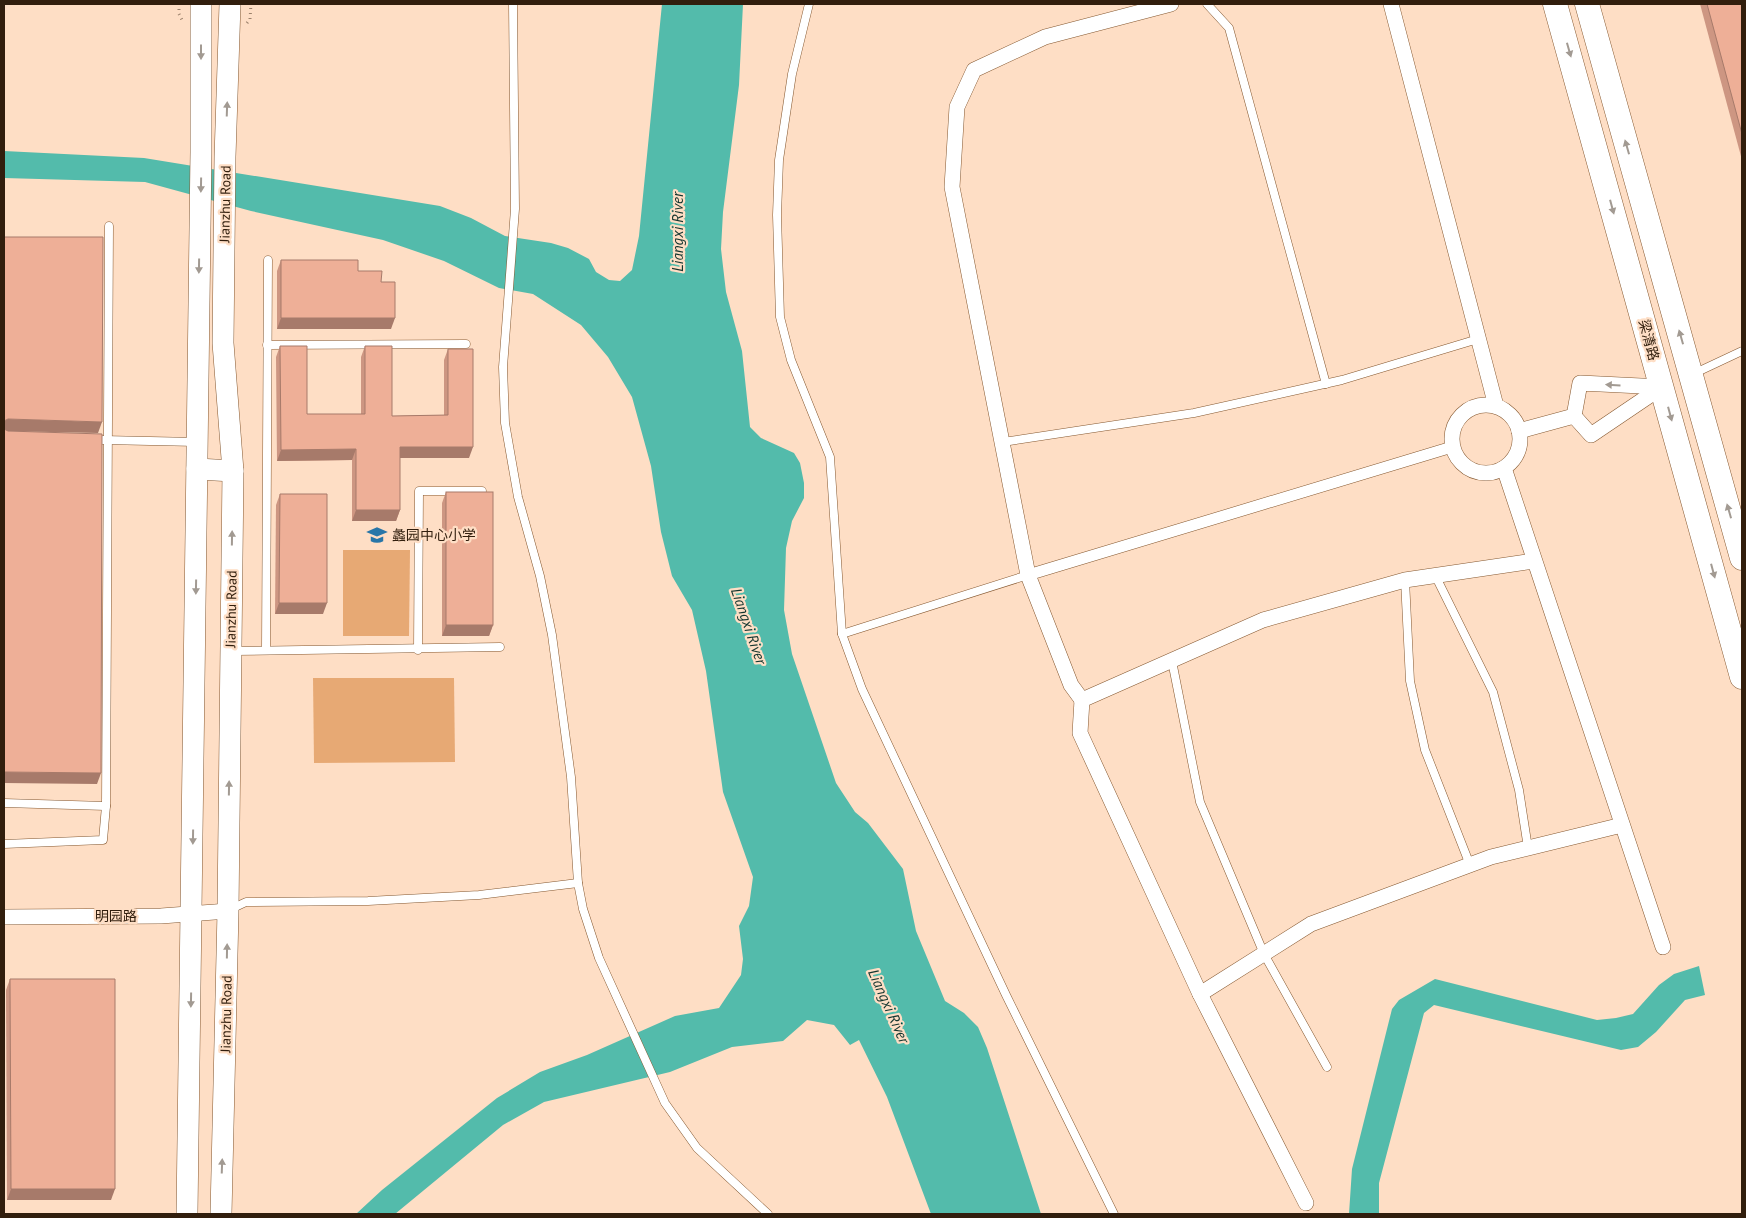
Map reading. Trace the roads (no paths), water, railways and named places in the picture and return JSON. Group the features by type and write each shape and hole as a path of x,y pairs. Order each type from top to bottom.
{"main road":[{"name":"Jianzhu Road","path":"187,1214 201,152 201,4"},
{"name":"Jianzhu Road","path":"221,1214 228,911 233,471 223,342 225,157 230,4"},
{"name":"梁清路","path":"1555,4 1742,677"},
{"path":"1587,4 1742,558"},
{"path":"1662,387 1691,375"},
{"path":"197,469 233,471"}],"street":[{"path":"1171,4 1045,38 974,70 957,106 952,187 1028,574 1071,685 1082,700 1080,733 1200,994 1306,1203"},
{"path":"1391,4 1496,406"},
{"path":"1574,416 1580,383 1662,387"},
{"path":"1574,416 1591,435 1662,387"},
{"path":"1484,405 1496,406 1514,420 1519,431 1517,452 1504,468 1494,472 1473,471 1457,458 1452,447 1453,429 1462,414 1472,408 1484,405"},
{"path":"1519,431 1574,416"},
{"path":"1028,574 1452,447"},
{"path":"1504,468 1662,947"},
{"path":"1082,700 1263,620 1405,580 1534,561"},
{"path":"1200,994 1311,924 1470,865 1528,848 1622,825"},
{"name":"明园路","path":"4,917 160,916 192,912 228,911"}],"lane":[{"path":"513,4 516,209 503,367 505,423 518,497 540,576 552,636 571,777 578,883 583,909 599,958 665,1103 697,1148 768,1214"},
{"path":"810,4 792,74 778,160 777,215 780,317 791,360 830,457 842,634 862,689 1006,995 1114,1214"},
{"path":"1207,4 1229,28 1326,384"},
{"path":"4,844 102,840 106,806 110,226"},
{"path":"266,650 268,260"},
{"path":"1002,442 1194,412 1326,384 1478,340"},
{"path":"267,345 466,344"},
{"path":"1691,375 1742,351"},
{"path":"89,439 197,442"},
{"path":"418,650 419,491 482,491"},
{"path":"842,634 1028,574"},
{"path":"1435,575 1493,692 1519,790 1528,848"},
{"path":"1405,580 1410,681 1425,750 1470,865"},
{"path":"231,651 500,648"},
{"path":"1172,661 1200,802 1264,954 1327,1067"},
{"path":"4,803 106,806"},
{"path":"228,911 246,902 378,901 479,895 578,883"}],"water":[{"name":"Liangxi River","path":"662,4 743,4 739,85 723,212 721,249 726,292 742,351 750,427 761,438 794,453 800,463 804,483 804,498 792,521 786,548 784,610 792,654 836,783 855,812 868,823 903,869 916,931 945,1001 964,1013 978,1027 987,1048 1041,1214 931,1214 887,1097 859,1040 850,1045 834,1025 807,1020 783,1041 732,1047 670,1072 544,1102 503,1125 395,1214 356,1214 382,1190 497,1098 540,1072 587,1055 675,1016 719,1008 741,975 743,959 739,926 749,906 753,877 723,792 706,671 692,610 672,576 661,532 651,466 632,397 608,357 581,325 533,294 499,288 444,261 383,240 251,211 145,182 4,178 4,151 144,158 440,206 471,218 505,236 551,243 568,248 589,259 596,272 609,280 620,281 632,270 639,236"},
{"path":"1699,966 1705,995 1685,1000 1656,1032 1638,1047 1621,1050 1434,1005 1424,1013 1379,1183 1379,1214 1349,1214 1352,1169 1392,1009 1399,1000 1435,979 1597,1020 1616,1018 1633,1014 1659,985 1674,974"}],"place":[{"name":"蠡园中心小学","path":"377,535"}]}
